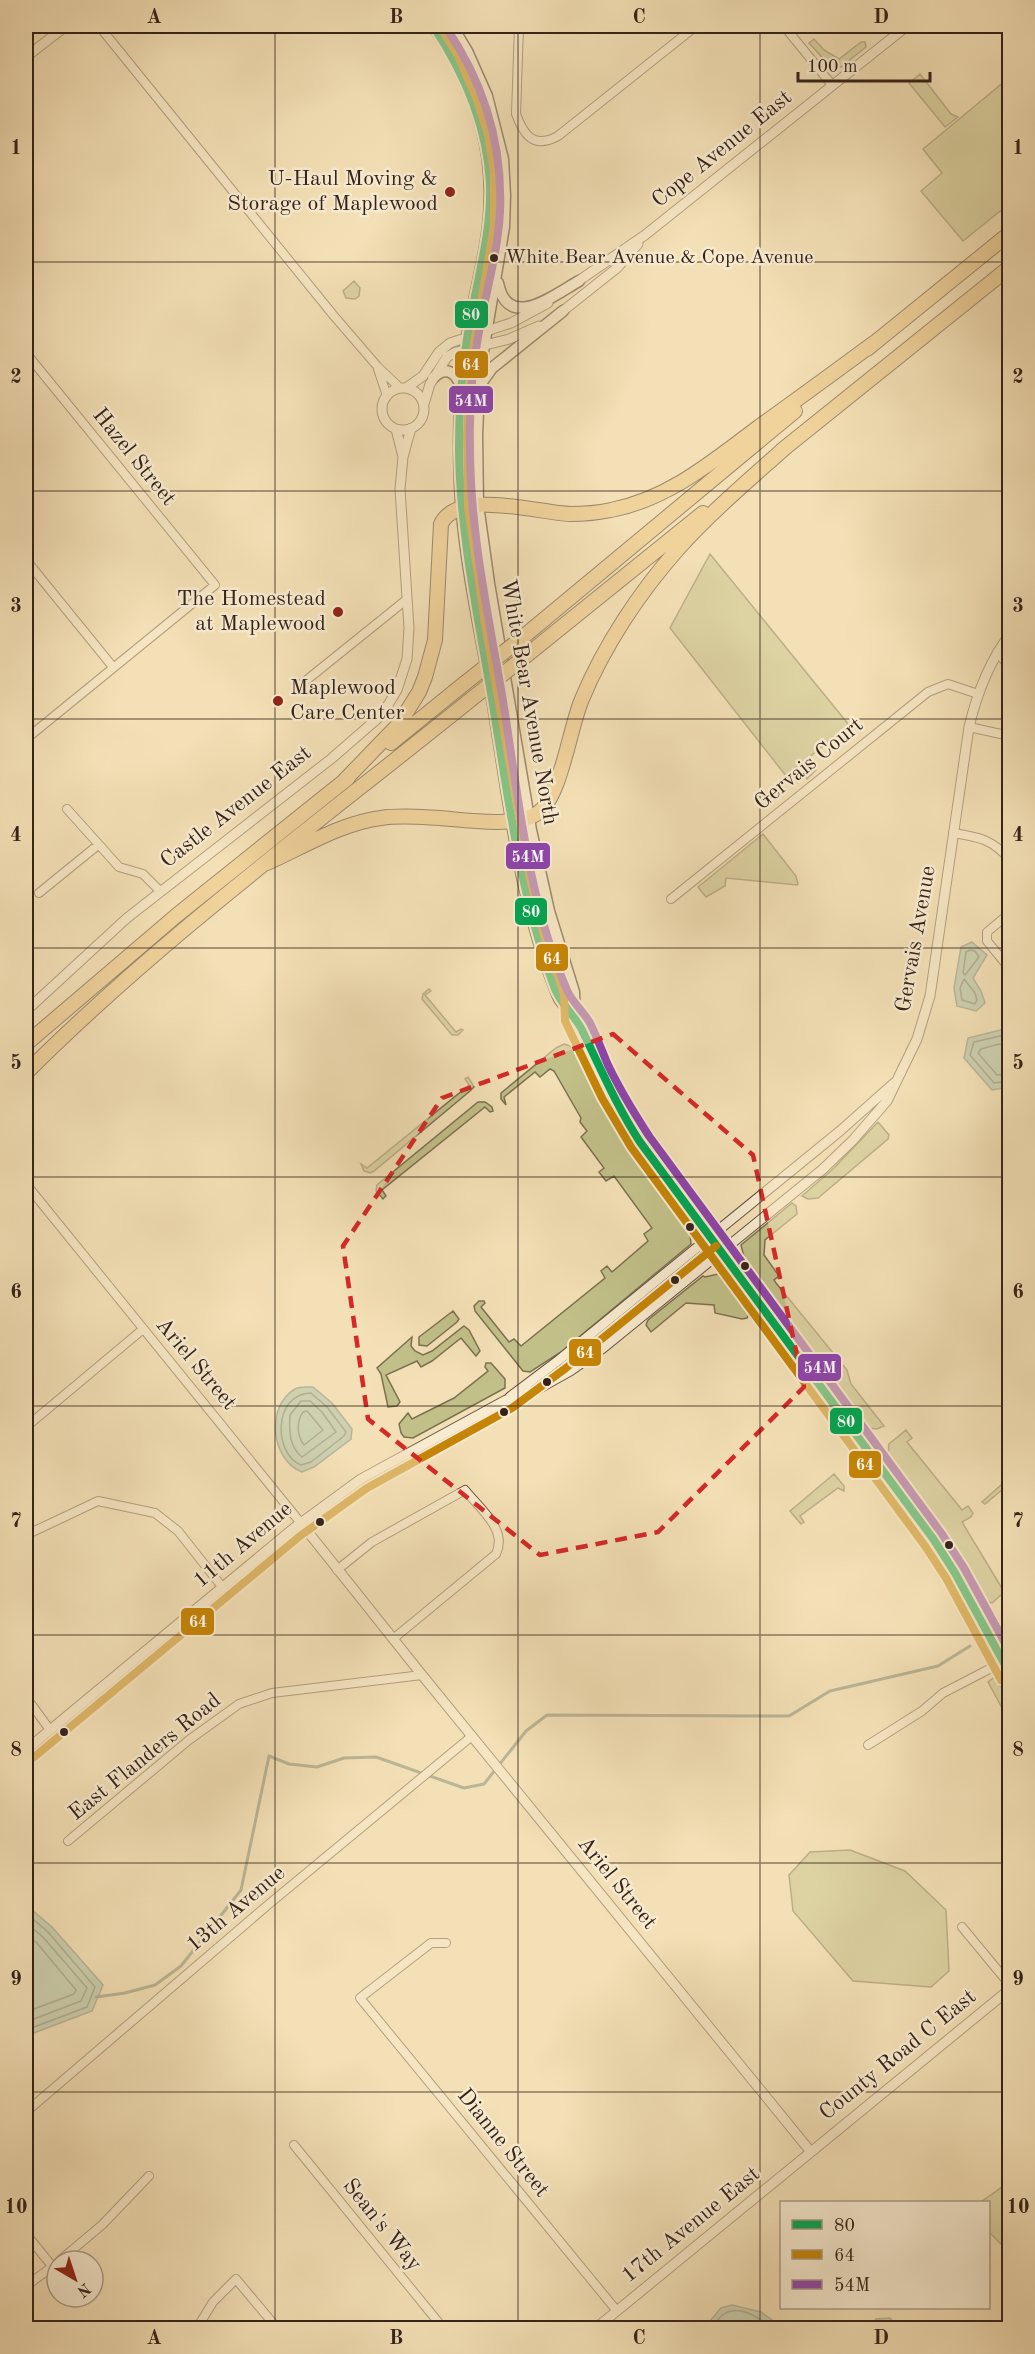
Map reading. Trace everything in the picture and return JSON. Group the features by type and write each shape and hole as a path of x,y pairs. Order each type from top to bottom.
{"highway":[{"path":"26,1044 177,915 649,534 874,343 1010,233"},
{"path":"26,1073 134,972 267,863 1010,267"},
{"path":"342,783 399,724 419,692 435,640 441,524 445,517 462,508 478,505 490,504 580,514 610,510 648,500 701,470 874,343"},
{"path":"267,863 345,828 379,818 416,817 493,822 538,813 547,804 556,784 581,700 634,607 677,550 786,447"}],"main road":[{"name":"White Bear Avenue North","path":"433,26 448,46 469,87 483,127 490,184 489,224 465,350 459,440 462,508 512,820 528,897 543,954 559,998 574,1018"},
{"name":"White Bear Avenue North","path":"452,26 467,51 488,96 502,159 505,218 497,278 484,345 479,391 476,458 478,505 529,816 549,911 574,992 574,1018"},
{"path":"497,278 503,298 514,306 525,309 537,305 579,281"},
{"path":"479,391 484,377 492,368 562,311"},
{"path":"433,378 439,372 449,371 456,376 462,388"},
{"path":"574,1018 624,1118 654,1164 934,1540 955,1573 1010,1675"}],"street":[{"path":"26,57 66,26"},
{"path":"99,26 378,367 403,388 417,393 424,404"},
{"path":"519,26 516,114 529,137 539,141 549,141 558,136 696,26"},
{"path":"784,26 832,85"},
{"name":"Cope Avenue East","path":"487,331 532,313 645,235 907,26"},
{"name":"Cope Avenue East","path":"465,350 509,339 532,330 562,311 617,268 645,235"},
{"path":"403,457 396,429 386,421 383,415 383,402 387,396 423,376 445,346 487,331"},
{"path":"403,457 411,429 420,421 433,378 447,357 465,350"},
{"name":"Hazel Street","path":"26,353 215,585 113,668"},
{"path":"378,367 387,396"},
{"path":"396,429 411,429"},
{"name":"Castle Avenue East","path":"26,1011 93,947 160,891 331,759 377,718 397,690 407,659 409,628 400,489 403,457"},
{"path":"26,560 113,668 26,739"},
{"path":"298,687 406,600"},
{"name":"Gervais Avenue","path":"720,1252 823,1169 880,1111 916,1039 930,996 969,726 978,694 997,652 1010,634"},
{"path":"997,652 1010,667"},
{"name":"Gervais Court","path":"671,899 928,692 948,684 978,694"},
{"path":"969,726 1010,736"},
{"path":"67,809 119,867 143,874 160,891"},
{"path":"953,833 981,837 992,843 1010,860"},
{"path":"39,893 99,845"},
{"path":"1010,913 985,936 1010,969"},
{"name":"Gervais Avenue","path":"709,1238 840,1131 895,1081"},
{"name":"Ariel Street","path":"26,1184 142,1330 811,2152"},
{"path":"26,1199 32,1192"},
{"name":"11th Avenue","path":"26,1750 300,1522 362,1479 506,1400 709,1238"},
{"name":"11th Avenue","path":"506,1400 536,1390 603,1348 720,1252"},
{"path":"26,1427 142,1330"},
{"path":"337,1570 372,1542 465,1490 496,1528 501,1540 496,1554 393,1639"},
{"path":"26,1535 99,1501 155,1513 178,1532 223,1588"},
{"path":"868,1745 922,1711 943,1693 1003,1662"},
{"name":"East Flanders Road","path":"68,1841 189,1740 239,1704 272,1693 422,1675"},
{"path":"26,1697 50,1730"},
{"name":"13th Avenue","path":"26,2112 269,1904 472,1736"},
{"path":"962,1927 1010,1987"},
{"name":"Dianne Street","path":"446,1943 430,1943 360,1998 617,2311"},
{"name":"County Road C East","path":"811,2152 1010,1987"},
{"name":"Sean's Way","path":"294,2145 443,2328"},
{"name":"17th Avenue East","path":"596,2328 811,2152"},
{"path":"73,2249 102,2225 149,2176"},
{"path":"26,2234 45,2252"},
{"path":"26,2286 45,2271"},
{"path":"197,2328 209,2307 236,2279 277,2328"}],"highlighted area":[{"path":"613,1034 753,1155 804,1387 658,1532 540,1555 368,1419 343,1246 442,1098"}],"shaded area":[{"path":"814,39 824,50 839,59 861,42 865,42 866,47 841,67 832,68 809,43"},
{"path":"920,74 951,114 958,117 945,127 909,83"},
{"path":"1005,81 1010,87 1009,204 963,241 921,191 942,173 923,149"},
{"path":"354,281 360,288 359,296 355,299 346,298 343,291"},
{"path":"710,554 849,725 807,759 816,770 807,779 796,767 786,776 670,628"},
{"path":"763,834 796,876 798,884 726,878 725,886 706,897 698,887"},
{"path":"429,989 431,991 425,995 456,1032 463,1030 458,1035 452,1035 422,999 423,994"},
{"path":"564,1044 573,1047 577,1052 620,1133 690,1234 691,1244 561,1352 530,1372 523,1371 475,1311 474,1306 479,1301 484,1301 481,1307 509,1342 514,1339 521,1346 605,1278 601,1271 607,1266 612,1272 648,1241 644,1234 652,1228 614,1176 606,1181 599,1172 604,1168 581,1137 587,1131 554,1071 550,1069 540,1077 535,1072 504,1097 506,1105 501,1099 501,1093"},
{"path":"468,1077 474,1087 470,1091 374,1171 370,1173 364,1171 361,1164 367,1168 469,1085 465,1079"},
{"path":"478,1102 485,1102 492,1107 493,1111 490,1112 485,1107 382,1190 386,1196 383,1199 376,1191 377,1185"},
{"path":"878,1122 889,1135 888,1139 818,1198 808,1199 802,1196 834,1168"},
{"path":"792,1203 796,1206 797,1214 765,1240 764,1255 779,1276 774,1280 776,1283 847,1370 851,1384 884,1426 877,1429 869,1428 745,1261 741,1245"},
{"path":"699,1253 701,1256 639,1306 600,1343 555,1371"},
{"path":"718,1274 749,1314 747,1318 715,1313 714,1305 686,1303 651,1332 646,1325 648,1320 703,1276"},
{"path":"453,1311 459,1319 457,1322 427,1346 419,1345 419,1337"},
{"path":"464,1326 469,1330 480,1351 476,1356 461,1338 421,1367 417,1361 386,1375 400,1402 397,1406 388,1407 381,1374 377,1368 412,1337 411,1346 423,1355 432,1351"},
{"path":"486,1363 491,1363 505,1379 505,1388 413,1438 404,1437 399,1424 408,1413 412,1419 454,1398 488,1371 485,1367"},
{"path":"906,1430 912,1438 907,1442 962,1510 968,1506 973,1513 971,1517 962,1522 1003,1590 1009,1588 992,1603 985,1601 955,1549 888,1453 889,1444"},
{"path":"834,1474 844,1486 844,1491 838,1488 800,1516 804,1522 801,1524 790,1511"},
{"path":"1009,1478 1009,1484 985,1504 982,1502"},
{"path":"996,1676 1009,1702 1009,1721 988,1682"},
{"path":"850,1850 905,1871 946,1910 949,1971 931,1987 853,1981 793,1911 789,1875 810,1852"},
{"path":"1009,2182 1009,2252 990,2233 990,2201 982,2201"}],"water":[{"path":"972,942 987,955 973,978 985,1003 976,1011 957,1006 954,988 961,947"},
{"path":"1004,1029 1009,1036 1009,1087 992,1090 964,1058 968,1038"},
{"path":"313,1387 332,1403 352,1429 351,1439 314,1467 302,1472 292,1466 278,1445 276,1420 285,1397 297,1388"},
{"path":"26,1905 52,1927 103,1985 92,2011 26,2036"},
{"path":"732,2305 761,2312 783,2328 704,2328 721,2308"},
{"path":"890,2318 898,2328 868,2328 876,2319"}],"waterway":[{"path":"1006,1620 1010,1616"},
{"path":"96,1997 125,1993 155,1985 181,1966 241,1890 269,1756 289,1764 317,1767 344,1758 376,1757 464,1788 484,1784 526,1731 547,1715 789,1716 830,1691 938,1666 970,1646"}],"transit line":[{"name":"80","path":"433,26 464,81 479,120 488,162 489,218 467,338 461,386 459,450 462,511 475,602 523,880 555,989 581,1028 616,1100 640,1142 934,1540 955,1573 1010,1674"},
{"name":"54M","path":"445,26 480,91 488,114 498,162 499,226 477,341 472,386 470,432 473,509 480,569 525,842 553,954 569,994 590,1023 608,1065 649,1136 942,1534 964,1568 1010,1652"},
{"name":"64","path":"443,31 458,56 477,100 488,135 494,172 494,226 472,356 467,434 468,507 486,630 530,878 544,935 564,994 565,1021 602,1098 631,1147 925,1546 946,1578 1001,1680"},
{"name":"64","path":"33,1758 300,1536 367,1488 512,1408 566,1368 716,1246"}],"place":[{"name":"U-Haul Moving & Storage of Maplewood","path":"450,192"},
{"name":"White Bear Avenue & Cope Avenue","path":"494,258"},
{"name":"The Homestead at Maplewood","path":"338,612"},
{"name":"Maplewood Care Center","path":"278,701"}]}
